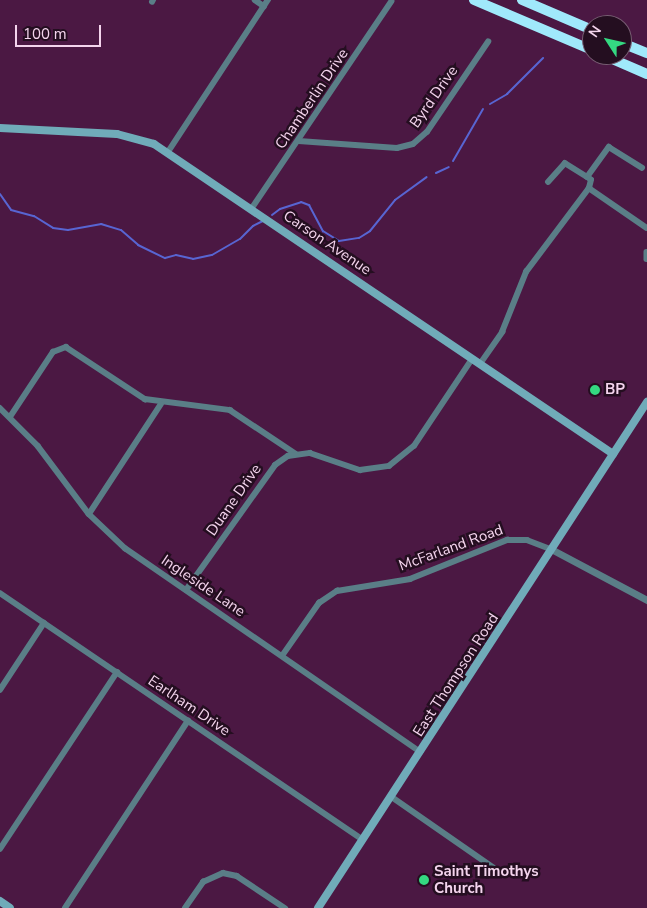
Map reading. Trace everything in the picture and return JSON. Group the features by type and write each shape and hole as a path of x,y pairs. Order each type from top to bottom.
{"highway":[{"path":"474,0 582,46"},
{"path":"522,0 582,26"},
{"path":"632,47 647,53"},
{"path":"626,65 647,74"}],"main road":[{"name":"Carson Avenue","path":"0,128 117,134 154,144 252,208 613,454"},
{"name":"East Thompson Road","path":"318,908 530,586 550,549 647,402"},
{"path":"0,901 10,908"}],"street":[{"path":"255,0 264,6"},
{"path":"168,152 268,0"},
{"name":"Chamberlin Drive","path":"252,208 391,2"},
{"name":"Byrd Drive","path":"299,141 397,148 413,144 427,132 488,42"},
{"path":"587,177 609,146 642,168"},
{"path":"480,364 502,332 513,299 533,260 589,188 591,180 565,162 548,182"},
{"path":"589,188 647,228"},
{"path":"647,252 647,259"},
{"path":"10,417 53,352 61,347 69,348 135,394 161,404 230,410 296,454"},
{"name":"Duane Drive","path":"186,590 267,472 281,460 296,454 320,454 360,470 381,468 398,461 414,446 472,359"},
{"path":"90,514 161,404"},
{"name":"Ingleside Lane","path":"0,408 38,446 90,514 125,548 422,752"},
{"name":"McFarland Road","path":"282,656 320,602 337,591 410,579 507,540 527,540 550,549 647,600"},
{"name":"Earlham Drive","path":"0,593 363,840"},
{"path":"0,690 44,623"},
{"path":"0,848 116,672"},
{"path":"65,908 188,721"},
{"path":"392,797 494,868"},
{"path":"185,908 203,882 223,873 237,876 285,908"}],"waterway":[{"path":"490,104 507,94 543,58"},
{"path":"453,161 483,109"},
{"path":"436,173 449,167"},
{"path":"272,215 280,209 301,202 309,205 323,231 339,241 359,238 370,231 395,200 427,177"},
{"path":"0,194 11,210 34,216 53,228 68,230 101,224 121,230 138,245 165,258 176,255 193,259 212,255 240,239 253,226 263,221"}],"place":[{"name":"BP","path":"595,390"},
{"name":"Saint Timothys Church","path":"424,880"}]}
